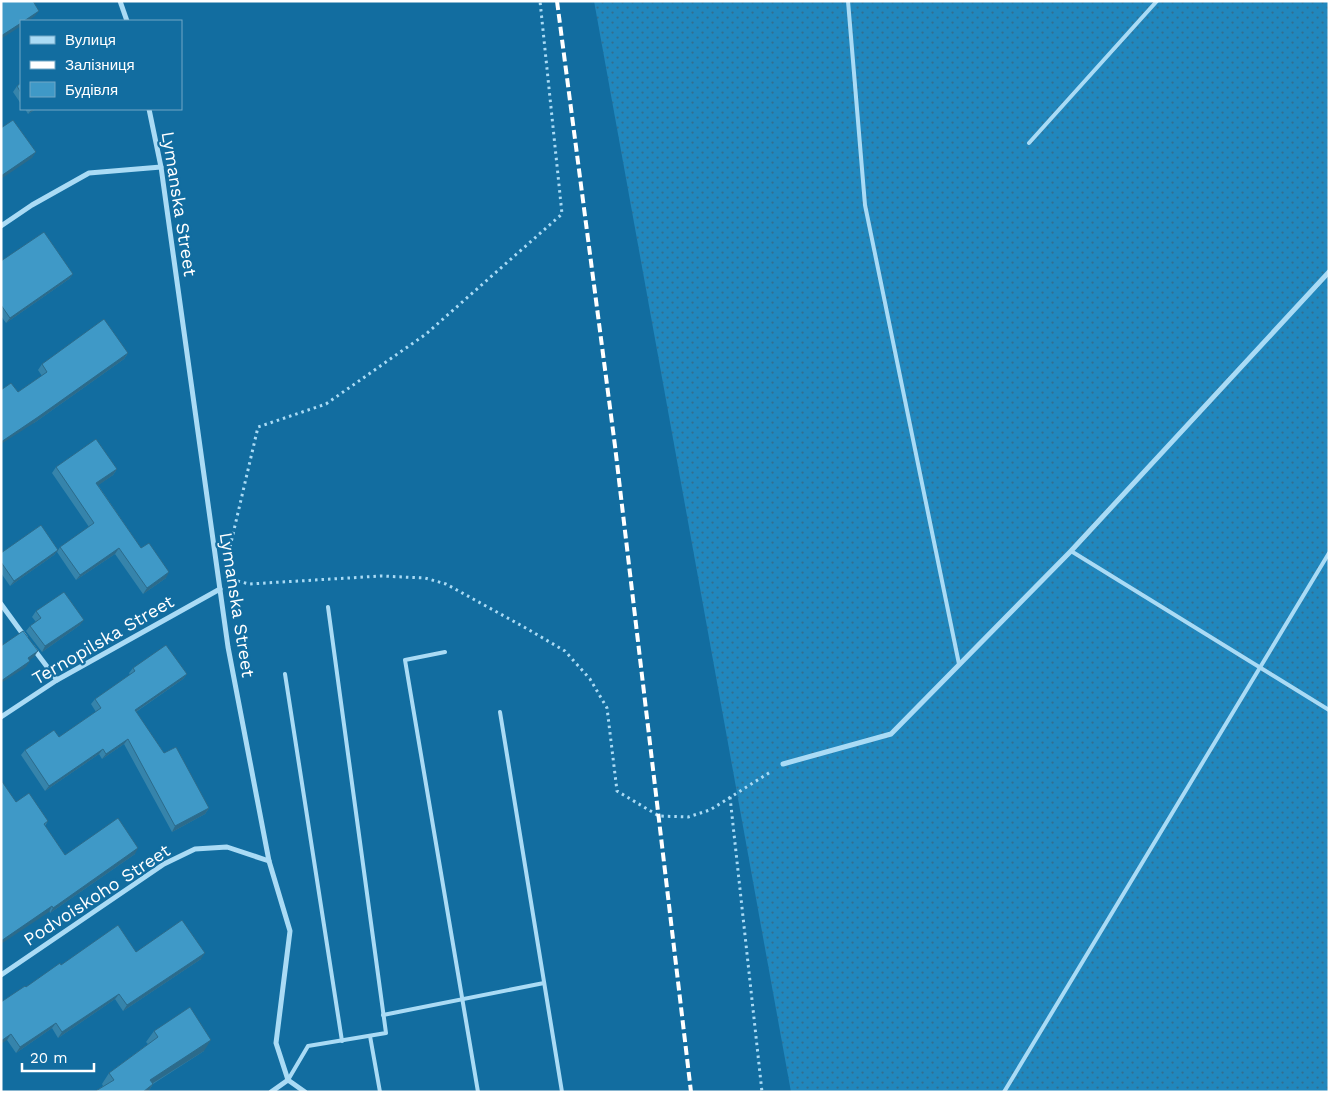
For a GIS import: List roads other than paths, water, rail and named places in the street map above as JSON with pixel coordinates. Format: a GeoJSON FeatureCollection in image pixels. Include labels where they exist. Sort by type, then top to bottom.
{"type":"FeatureCollection","features":[{"type":"Feature","properties":{"kind":"street"},"geometry":{"type":"LineString","coordinates":[[120,1],[126,20]]}},
{"type":"Feature","properties":{"kind":"street","name":"Lymanska Street"},"geometry":{"type":"LineString","coordinates":[[149,110],[161,167],[228,647],[268,861],[290,931],[276,1043],[288,1080]]}},
{"type":"Feature","properties":{"kind":"street"},"geometry":{"type":"LineString","coordinates":[[1,226],[32,205],[90,173],[161,167]]}},
{"type":"Feature","properties":{"kind":"street"},"geometry":{"type":"LineString","coordinates":[[783,764],[890,734],[1071,551],[1329,272]]}},
{"type":"Feature","properties":{"kind":"street","name":"Ternopilska Street"},"geometry":{"type":"LineString","coordinates":[[1,717],[57,680],[220,589]]}},
{"type":"Feature","properties":{"kind":"street"},"geometry":{"type":"LineString","coordinates":[[1,604],[57,680]]}},
{"type":"Feature","properties":{"kind":"street","name":"Podvoiskoho Street"},"geometry":{"type":"LineString","coordinates":[[1,975],[164,864],[195,849],[228,847],[268,861]]}},
{"type":"Feature","properties":{"kind":"street"},"geometry":{"type":"LineString","coordinates":[[271,1092],[288,1080],[304,1092]]}},
{"type":"Feature","properties":{"kind":"lane"},"geometry":{"type":"LineString","coordinates":[[848,1],[865,205],[959,664]]}},
{"type":"Feature","properties":{"kind":"lane"},"geometry":{"type":"LineString","coordinates":[[1029,143],[1156,1]]}},
{"type":"Feature","properties":{"kind":"lane"},"geometry":{"type":"LineString","coordinates":[[1071,551],[1329,710]]}},
{"type":"Feature","properties":{"kind":"lane"},"geometry":{"type":"LineString","coordinates":[[1004,1092],[1329,553]]}},
{"type":"Feature","properties":{"kind":"lane"},"geometry":{"type":"LineString","coordinates":[[288,1080],[308,1046],[386,1033],[328,607]]}},
{"type":"Feature","properties":{"kind":"lane"},"geometry":{"type":"LineString","coordinates":[[445,652],[405,660],[478,1092]]}},
{"type":"Feature","properties":{"kind":"lane"},"geometry":{"type":"LineString","coordinates":[[285,674],[342,1040]]}},
{"type":"Feature","properties":{"kind":"lane"},"geometry":{"type":"LineString","coordinates":[[500,712],[562,1092]]}},
{"type":"Feature","properties":{"kind":"lane"},"geometry":{"type":"LineString","coordinates":[[383,1015],[544,983]]}},
{"type":"Feature","properties":{"kind":"lane"},"geometry":{"type":"LineString","coordinates":[[370,1036],[380,1092]]}},
{"type":"Feature","properties":{"kind":"railway"},"geometry":{"type":"LineString","coordinates":[[557,1],[615,446],[691,1092]]}}]}
